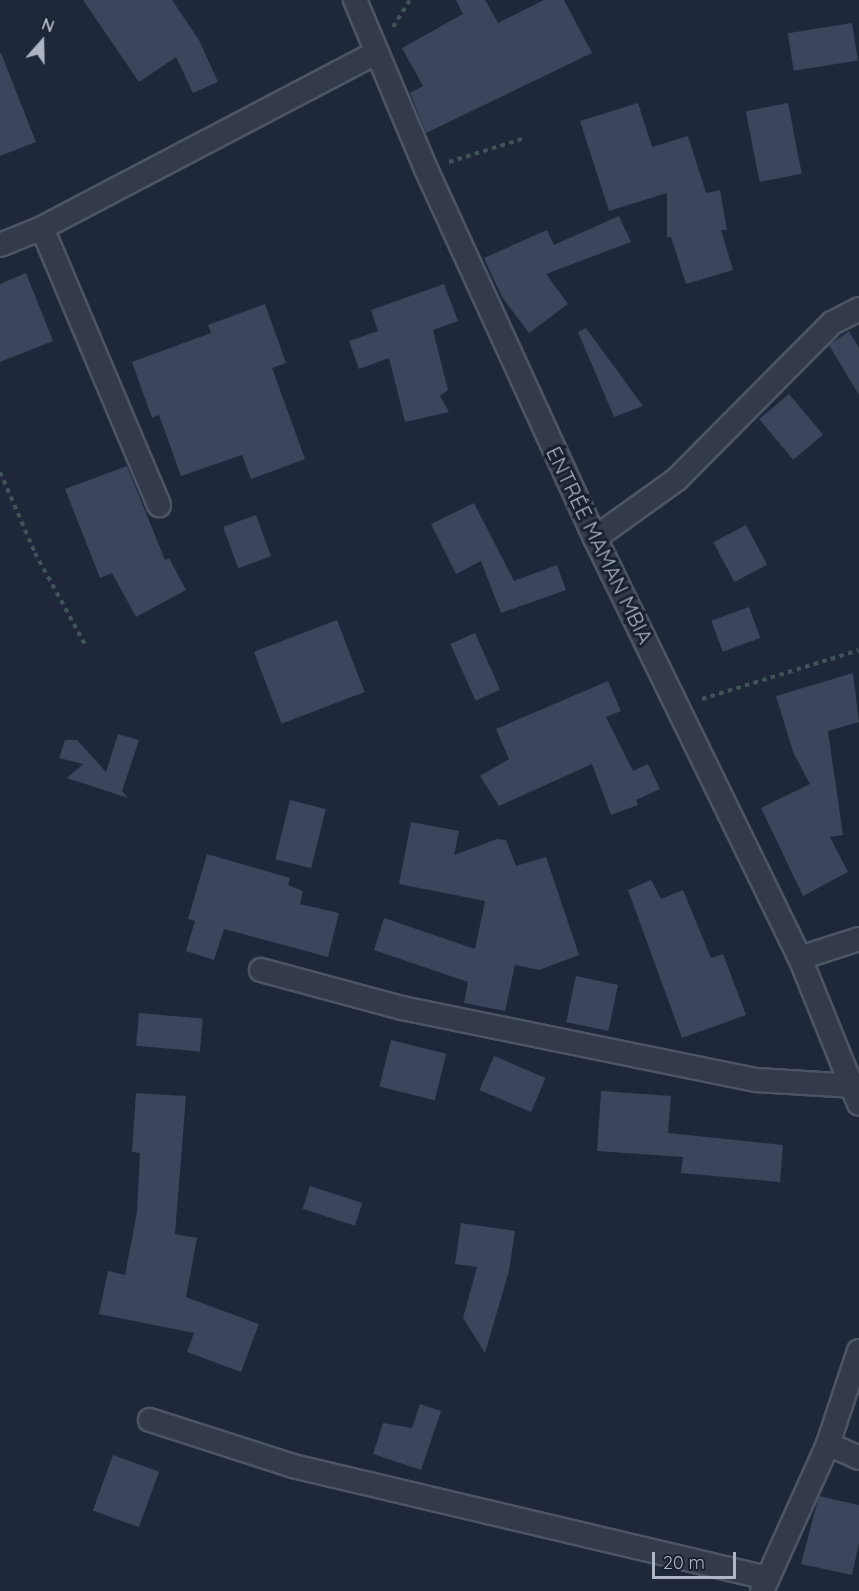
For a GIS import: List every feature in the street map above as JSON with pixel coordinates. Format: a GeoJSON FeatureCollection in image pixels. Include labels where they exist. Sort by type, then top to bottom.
{"type":"FeatureCollection","features":[{"type":"Feature","properties":{"kind":"street","name":"ENTRÉE MAMAN MBIA"},"geometry":{"type":"LineString","coordinates":[[355,0],[426,169],[595,538],[800,958],[856,1095]]}},
{"type":"Feature","properties":{"kind":"street"},"geometry":{"type":"LineString","coordinates":[[0,245],[42,228],[376,52]]}},
{"type":"Feature","properties":{"kind":"street"},"geometry":{"type":"LineString","coordinates":[[42,228],[159,505]]}},
{"type":"Feature","properties":{"kind":"street"},"geometry":{"type":"LineString","coordinates":[[595,538],[677,479],[832,323],[859,309]]}},
{"type":"Feature","properties":{"kind":"street"},"geometry":{"type":"LineString","coordinates":[[800,958],[859,939]]}},
{"type":"Feature","properties":{"kind":"street"},"geometry":{"type":"LineString","coordinates":[[261,970],[402,1008],[757,1080],[856,1095]]}},
{"type":"Feature","properties":{"kind":"street"},"geometry":{"type":"LineString","coordinates":[[150,1420],[293,1466],[765,1585],[828,1444],[859,1351]]}},
{"type":"Feature","properties":{"kind":"street"},"geometry":{"type":"LineString","coordinates":[[828,1444],[859,1458]]}},
{"type":"Feature","properties":{"kind":"path"},"geometry":{"type":"LineString","coordinates":[[426,169],[525,138]]}},
{"type":"Feature","properties":{"kind":"path"},"geometry":{"type":"LineString","coordinates":[[0,472],[35,553],[87,648]]}},
{"type":"Feature","properties":{"kind":"path"},"geometry":{"type":"LineString","coordinates":[[678,705],[859,650]]}},
{"type":"Feature","properties":{"kind":"building"},"geometry":{"type":"Polygon","coordinates":[[[83,0],[172,0],[199,40],[218,82],[193,93],[176,57],[139,82],[83,0]]]}},
{"type":"Feature","properties":{"kind":"building"},"geometry":{"type":"Polygon","coordinates":[[[456,0],[485,0],[498,23],[544,0],[564,0],[592,53],[426,133],[410,93],[423,86],[402,48],[463,14],[456,0]]]}},
{"type":"Feature","properties":{"kind":"building"},"geometry":{"type":"Polygon","coordinates":[[[852,23],[858,61],[794,71],[788,33],[852,23]]]}},
{"type":"Feature","properties":{"kind":"building"},"geometry":{"type":"Polygon","coordinates":[[[0,54],[36,142],[0,156],[0,54]]]}},
{"type":"Feature","properties":{"kind":"building"},"geometry":{"type":"Polygon","coordinates":[[[638,103],[652,147],[688,136],[706,193],[720,190],[727,230],[721,230],[733,270],[686,284],[671,237],[667,237],[667,193],[609,211],[580,121],[638,103]]]}},
{"type":"Feature","properties":{"kind":"building"},"geometry":{"type":"Polygon","coordinates":[[[788,103],[802,174],[760,182],[746,111],[788,103]]]}},
{"type":"Feature","properties":{"kind":"building"},"geometry":{"type":"Polygon","coordinates":[[[619,216],[631,242],[546,274],[568,304],[529,333],[502,297],[484,258],[547,230],[554,245],[619,216]]]}},
{"type":"Feature","properties":{"kind":"building"},"geometry":{"type":"Polygon","coordinates":[[[26,273],[53,341],[0,362],[0,284],[26,273]]]}},
{"type":"Feature","properties":{"kind":"building"},"geometry":{"type":"Polygon","coordinates":[[[444,284],[458,321],[433,330],[448,390],[440,396],[449,412],[405,422],[389,358],[359,369],[349,341],[378,331],[371,310],[444,284]]]}},
{"type":"Feature","properties":{"kind":"building"},"geometry":{"type":"Polygon","coordinates":[[[265,304],[286,363],[272,368],[305,459],[251,479],[242,455],[181,476],[159,415],[152,418],[132,362],[211,333],[208,325],[265,304]]]}},
{"type":"Feature","properties":{"kind":"building"},"geometry":{"type":"Polygon","coordinates":[[[586,328],[643,406],[614,417],[578,332],[586,328]]]}},
{"type":"Feature","properties":{"kind":"building"},"geometry":{"type":"Polygon","coordinates":[[[849,331],[859,348],[859,395],[829,345],[849,331]]]}},
{"type":"Feature","properties":{"kind":"building"},"geometry":{"type":"Polygon","coordinates":[[[789,394],[823,435],[793,460],[759,419],[789,394]]]}},
{"type":"Feature","properties":{"kind":"building"},"geometry":{"type":"Polygon","coordinates":[[[127,466],[165,560],[169,558],[186,590],[136,617],[112,573],[100,578],[65,489],[127,466]]]}},
{"type":"Feature","properties":{"kind":"building"},"geometry":{"type":"Polygon","coordinates":[[[474,503],[514,581],[557,565],[566,590],[501,613],[481,561],[456,574],[431,524],[474,503]]]}},
{"type":"Feature","properties":{"kind":"building"},"geometry":{"type":"Polygon","coordinates":[[[256,515],[271,556],[238,568],[223,527],[256,515]]]}},
{"type":"Feature","properties":{"kind":"building"},"geometry":{"type":"Polygon","coordinates":[[[746,525],[767,565],[734,582],[713,542],[746,525]]]}},
{"type":"Feature","properties":{"kind":"building"},"geometry":{"type":"Polygon","coordinates":[[[749,607],[760,638],[723,652],[711,621],[749,607]]]}},
{"type":"Feature","properties":{"kind":"building"},"geometry":{"type":"Polygon","coordinates":[[[337,620],[365,692],[282,724],[254,652],[337,620]]]}},
{"type":"Feature","properties":{"kind":"building"},"geometry":{"type":"Polygon","coordinates":[[[475,633],[500,690],[476,701],[450,644],[475,633]]]}},
{"type":"Feature","properties":{"kind":"building"},"geometry":{"type":"Polygon","coordinates":[[[853,673],[859,722],[828,731],[843,835],[830,837],[848,872],[803,896],[761,808],[810,784],[793,752],[776,696],[853,673]]]}},
{"type":"Feature","properties":{"kind":"building"},"geometry":{"type":"Polygon","coordinates":[[[608,681],[621,711],[606,717],[633,771],[648,764],[660,789],[636,800],[638,805],[611,815],[592,764],[499,806],[480,776],[509,759],[496,729],[608,681]]]}},
{"type":"Feature","properties":{"kind":"building"},"geometry":{"type":"Polygon","coordinates":[[[118,734],[139,740],[122,791],[128,798],[67,778],[83,764],[59,758],[65,740],[77,740],[106,772],[118,734]]]}},
{"type":"Feature","properties":{"kind":"building"},"geometry":{"type":"Polygon","coordinates":[[[290,800],[326,809],[311,868],[275,859],[290,800]]]}},
{"type":"Feature","properties":{"kind":"building"},"geometry":{"type":"Polygon","coordinates":[[[411,822],[459,831],[454,855],[497,839],[506,840],[516,866],[546,857],[579,955],[539,970],[515,965],[505,1011],[464,1003],[468,982],[374,950],[384,918],[475,949],[485,901],[399,884],[411,822]]]}},
{"type":"Feature","properties":{"kind":"building"},"geometry":{"type":"Polygon","coordinates":[[[207,854],[290,878],[288,885],[303,891],[300,904],[339,913],[328,957],[224,929],[214,960],[186,951],[195,921],[188,919],[207,854]]]}},
{"type":"Feature","properties":{"kind":"building"},"geometry":{"type":"Polygon","coordinates":[[[651,880],[661,899],[683,890],[711,958],[723,954],[746,1015],[682,1038],[628,890],[651,880]]]}},
{"type":"Feature","properties":{"kind":"building"},"geometry":{"type":"Polygon","coordinates":[[[576,976],[618,985],[608,1031],[566,1022],[576,976]]]}},
{"type":"Feature","properties":{"kind":"building"},"geometry":{"type":"Polygon","coordinates":[[[139,1013],[203,1019],[200,1051],[136,1046],[139,1013]]]}},
{"type":"Feature","properties":{"kind":"building"},"geometry":{"type":"Polygon","coordinates":[[[391,1040],[446,1054],[435,1100],[379,1087],[391,1040]]]}},
{"type":"Feature","properties":{"kind":"building"},"geometry":{"type":"Polygon","coordinates":[[[494,1056],[546,1078],[531,1112],[480,1090],[494,1056]]]}},
{"type":"Feature","properties":{"kind":"building"},"geometry":{"type":"Polygon","coordinates":[[[601,1091],[671,1096],[668,1133],[783,1145],[780,1182],[681,1173],[683,1157],[597,1151],[601,1091]]]}},
{"type":"Feature","properties":{"kind":"building"},"geometry":{"type":"Polygon","coordinates":[[[136,1093],[186,1096],[175,1234],[197,1238],[186,1297],[259,1324],[241,1372],[187,1352],[194,1333],[99,1314],[108,1271],[125,1275],[137,1212],[140,1153],[132,1152],[136,1093]]]}},
{"type":"Feature","properties":{"kind":"building"},"geometry":{"type":"Polygon","coordinates":[[[310,1186],[362,1203],[355,1226],[303,1209],[310,1186]]]}},
{"type":"Feature","properties":{"kind":"building"},"geometry":{"type":"Polygon","coordinates":[[[461,1223],[515,1231],[509,1271],[485,1353],[463,1318],[477,1267],[455,1264],[461,1223]]]}},
{"type":"Feature","properties":{"kind":"building"},"geometry":{"type":"Polygon","coordinates":[[[420,1404],[441,1411],[421,1470],[373,1454],[383,1423],[412,1428],[420,1404]]]}},
{"type":"Feature","properties":{"kind":"building"},"geometry":{"type":"Polygon","coordinates":[[[113,1455],[159,1472],[139,1527],[93,1510],[113,1455]]]}},
{"type":"Feature","properties":{"kind":"building"},"geometry":{"type":"Polygon","coordinates":[[[819,1496],[859,1505],[859,1543],[852,1575],[801,1564],[819,1496]]]}}]}
